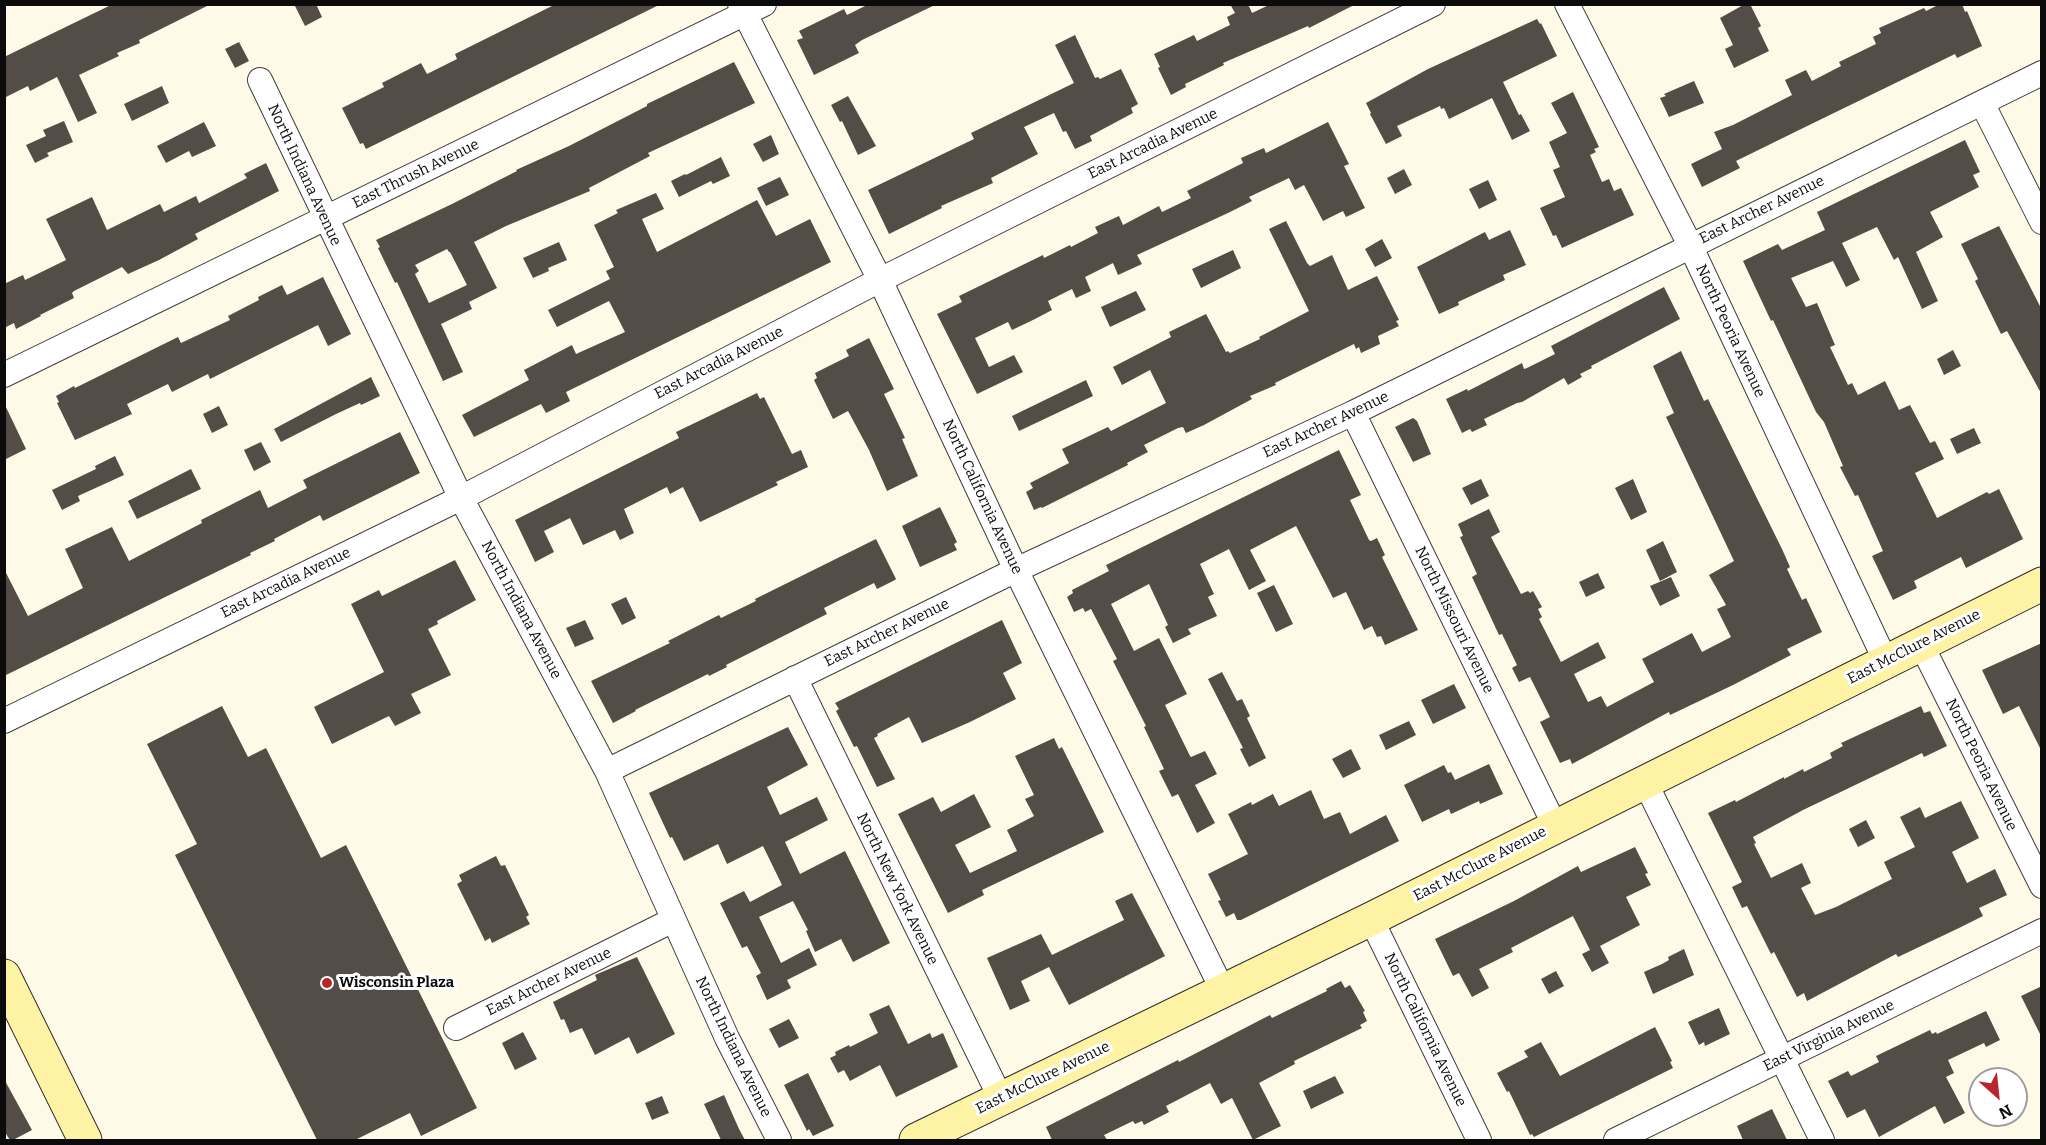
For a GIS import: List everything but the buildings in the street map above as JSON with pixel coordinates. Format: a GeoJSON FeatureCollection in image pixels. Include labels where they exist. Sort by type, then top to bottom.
{"type":"FeatureCollection","features":[{"type":"Feature","properties":{"kind":"street","name":"East Arcadia Avenue"},"geometry":{"type":"LineString","coordinates":[[4,721],[460,498],[880,280],[1433,4]]}},
{"type":"Feature","properties":{"kind":"street","name":"North Peoria Avenue"},"geometry":{"type":"LineString","coordinates":[[1568,4],[1690,245],[1886,662]]}},
{"type":"Feature","properties":{"kind":"street","name":"North California Avenue"},"geometry":{"type":"LineString","coordinates":[[750,8],[1016,570],[1222,991]]}},
{"type":"Feature","properties":{"kind":"street","name":"East Thrush Avenue"},"geometry":{"type":"LineString","coordinates":[[4,375],[750,8]]}},
{"type":"Feature","properties":{"kind":"street","name":"East Archer Avenue"},"geometry":{"type":"LineString","coordinates":[[607,771],[1016,570],[1353,413],[2042,73]]}},
{"type":"Feature","properties":{"kind":"street","name":"North Indiana Avenue"},"geometry":{"type":"LineString","coordinates":[[260,80],[460,498],[607,771],[734,1053],[779,1140]]}},
{"type":"Feature","properties":{"kind":"street"},"geometry":{"type":"LineString","coordinates":[[1982,103],[2042,222]]}},
{"type":"Feature","properties":{"kind":"street","name":"North Missouri Avenue"},"geometry":{"type":"LineString","coordinates":[[1353,413],[1555,826]]}},
{"type":"Feature","properties":{"kind":"street","name":"East McClure Avenue"},"geometry":{"type":"LineString","coordinates":[[915,1140],[1371,919],[2042,584]]}},
{"type":"Feature","properties":{"kind":"street","name":"North Peoria Avenue"},"geometry":{"type":"LineString","coordinates":[[1921,644],[2042,886]]}},
{"type":"Feature","properties":{"kind":"street","name":"North New York Avenue"},"geometry":{"type":"LineString","coordinates":[[795,678],[1001,1099]]}},
{"type":"Feature","properties":{"kind":"street"},"geometry":{"type":"LineString","coordinates":[[1645,782],[1821,1140]]}},
{"type":"Feature","properties":{"kind":"street","name":"North California Avenue"},"geometry":{"type":"LineString","coordinates":[[1371,919],[1479,1140]]}},
{"type":"Feature","properties":{"kind":"street","name":"East Archer Avenue"},"geometry":{"type":"LineString","coordinates":[[456,1028],[673,920]]}},
{"type":"Feature","properties":{"kind":"street","name":"East Virginia Avenue"},"geometry":{"type":"LineString","coordinates":[[1616,1140],[2042,932]]}},
{"type":"Feature","properties":{"kind":"street"},"geometry":{"type":"LineString","coordinates":[[4,976],[85,1140]]}},
{"type":"Feature","properties":{"kind":"place","name":"Wisconsin Plaza"},"geometry":{"type":"Point","coordinates":[327,983]}}]}
